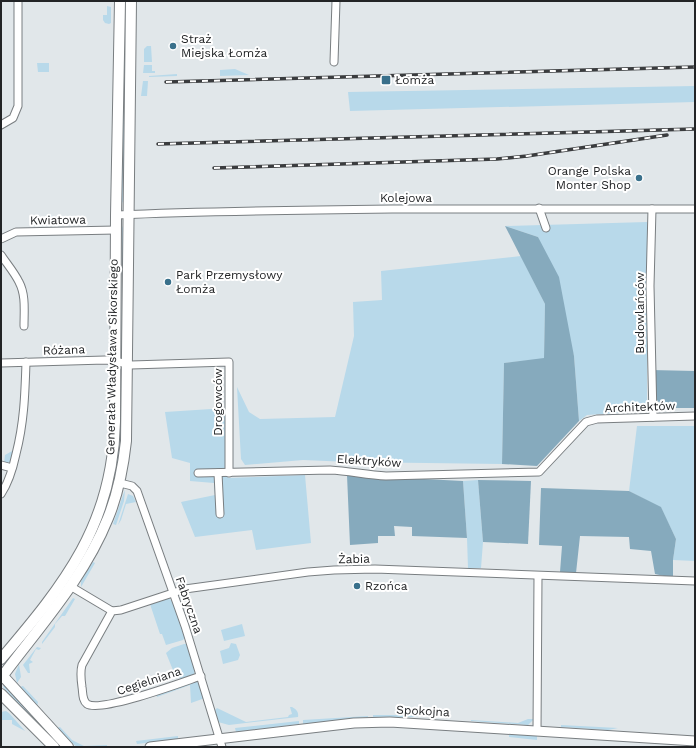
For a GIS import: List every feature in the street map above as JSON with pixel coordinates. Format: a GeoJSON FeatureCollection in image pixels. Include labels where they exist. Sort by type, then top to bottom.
{"type":"FeatureCollection","features":[{"type":"Feature","properties":{"kind":"main road","name":"Generała Władysława Sikorskiego"},"geometry":{"type":"LineString","coordinates":[[1,659],[51,597],[86,543],[101,508],[110,474],[114,441],[120,1]]}},
{"type":"Feature","properties":{"kind":"main road","name":"Generała Władysława Sikorskiego"},"geometry":{"type":"LineString","coordinates":[[2,676],[70,586],[103,530],[120,483],[126,441],[131,1]]}},
{"type":"Feature","properties":{"kind":"main road"},"geometry":{"type":"LineString","coordinates":[[2,676],[68,746]]}},
{"type":"Feature","properties":{"kind":"main road"},"geometry":{"type":"LineString","coordinates":[[1,694],[54,747]]}},
{"type":"Feature","properties":{"kind":"street"},"geometry":{"type":"LineString","coordinates":[[1,125],[13,118],[18,106],[18,1]]}},
{"type":"Feature","properties":{"kind":"street"},"geometry":{"type":"LineString","coordinates":[[334,62],[336,1]]}},
{"type":"Feature","properties":{"kind":"street"},"geometry":{"type":"LineString","coordinates":[[539,208],[546,228]]}},
{"type":"Feature","properties":{"kind":"street","name":"Kolejowa"},"geometry":{"type":"LineString","coordinates":[[116,216],[154,213],[306,210],[539,208],[695,209]]}},
{"type":"Feature","properties":{"kind":"street","name":"Budowlańców"},"geometry":{"type":"LineString","coordinates":[[652,209],[650,286],[653,417]]}},
{"type":"Feature","properties":{"kind":"street","name":"Kwiatowa"},"geometry":{"type":"LineString","coordinates":[[1,239],[16,232],[116,230]]}},
{"type":"Feature","properties":{"kind":"street"},"geometry":{"type":"LineString","coordinates":[[1,255],[16,276],[21,287],[24,303],[24,326]]}},
{"type":"Feature","properties":{"kind":"street","name":"Różana"},"geometry":{"type":"LineString","coordinates":[[1,364],[26,362],[115,361],[126,364]]}},
{"type":"Feature","properties":{"kind":"street"},"geometry":{"type":"LineString","coordinates":[[1,494],[7,484],[21,435],[24,413],[26,362]]}},
{"type":"Feature","properties":{"kind":"street","name":"Drogowców"},"geometry":{"type":"LineString","coordinates":[[126,364],[229,362],[229,473]]}},
{"type":"Feature","properties":{"kind":"street","name":"Architektów"},"geometry":{"type":"LineString","coordinates":[[539,472],[586,422],[597,419],[695,416]]}},
{"type":"Feature","properties":{"kind":"street"},"geometry":{"type":"LineString","coordinates":[[1,465],[12,468]]}},
{"type":"Feature","properties":{"kind":"street","name":"Elektryków"},"geometry":{"type":"LineString","coordinates":[[198,474],[330,470],[386,476],[539,472]]}},
{"type":"Feature","properties":{"kind":"street"},"geometry":{"type":"LineString","coordinates":[[218,473],[220,514]]}},
{"type":"Feature","properties":{"kind":"street","name":"Fabryczna"},"geometry":{"type":"LineString","coordinates":[[120,483],[132,486],[137,491],[173,592],[201,676],[221,743]]}},
{"type":"Feature","properties":{"kind":"street","name":"Żabia"},"geometry":{"type":"LineString","coordinates":[[173,592],[308,572],[375,569],[695,581]]}},
{"type":"Feature","properties":{"kind":"street"},"geometry":{"type":"LineString","coordinates":[[537,731],[538,576]]}},
{"type":"Feature","properties":{"kind":"street"},"geometry":{"type":"LineString","coordinates":[[70,586],[112,611],[121,610],[173,592]]}},
{"type":"Feature","properties":{"kind":"street","name":"Cegielniana"},"geometry":{"type":"LineString","coordinates":[[112,611],[81,668],[83,698],[86,703],[92,706],[118,703],[201,676]]}},
{"type":"Feature","properties":{"kind":"street","name":"Spokojna"},"geometry":{"type":"LineString","coordinates":[[150,747],[221,743],[341,724],[380,722],[408,722],[537,731],[668,743],[695,741]]}},
{"type":"Feature","properties":{"kind":"shaded area"},"geometry":{"type":"Polygon","coordinates":[[[123,1],[125,1],[127,73],[122,73],[123,1]]]}},
{"type":"Feature","properties":{"kind":"shaded area"},"geometry":{"type":"Polygon","coordinates":[[[107,6],[111,7],[111,23],[109,24],[105,23],[103,20],[103,15],[107,15],[107,6]]]}},
{"type":"Feature","properties":{"kind":"shaded area"},"geometry":{"type":"Polygon","coordinates":[[[147,46],[151,46],[152,62],[144,62],[144,49],[147,46]]]}},
{"type":"Feature","properties":{"kind":"shaded area"},"geometry":{"type":"Polygon","coordinates":[[[37,63],[49,63],[49,72],[38,72],[37,63]]]}},
{"type":"Feature","properties":{"kind":"shaded area"},"geometry":{"type":"Polygon","coordinates":[[[144,65],[152,65],[152,71],[155,71],[155,73],[143,73],[144,65]]]}},
{"type":"Feature","properties":{"kind":"shaded area"},"geometry":{"type":"Polygon","coordinates":[[[235,69],[249,75],[220,76],[220,70],[235,69]]]}},
{"type":"Feature","properties":{"kind":"shaded area"},"geometry":{"type":"Polygon","coordinates":[[[177,74],[177,76],[149,77],[149,76],[177,74]]]}},
{"type":"Feature","properties":{"kind":"shaded area"},"geometry":{"type":"Polygon","coordinates":[[[122,77],[127,78],[123,203],[122,201],[122,77]]]}},
{"type":"Feature","properties":{"kind":"shaded area"},"geometry":{"type":"Polygon","coordinates":[[[143,81],[148,81],[147,96],[141,96],[143,81]]]}},
{"type":"Feature","properties":{"kind":"shaded area"},"geometry":{"type":"Polygon","coordinates":[[[695,86],[695,102],[350,111],[348,92],[695,86]]]}},
{"type":"Feature","properties":{"kind":"shaded area"},"geometry":{"type":"Polygon","coordinates":[[[52,215],[53,225],[33,225],[40,219],[52,215]]]}},
{"type":"Feature","properties":{"kind":"shaded area"},"geometry":{"type":"Polygon","coordinates":[[[647,222],[647,411],[587,415],[579,421],[574,356],[538,237],[505,226],[647,222]]]}},
{"type":"Feature","properties":{"kind":"shaded area"},"geometry":{"type":"Polygon","coordinates":[[[123,226],[124,227],[122,351],[122,228],[123,226]]]}},
{"type":"Feature","properties":{"kind":"shaded area"},"geometry":{"type":"Polygon","coordinates":[[[505,226],[538,237],[559,277],[574,356],[579,421],[537,466],[502,464],[504,363],[544,358],[545,304],[505,226]]]}},
{"type":"Feature","properties":{"kind":"shaded area"},"geometry":{"type":"Polygon","coordinates":[[[521,256],[545,304],[544,359],[504,363],[502,464],[303,460],[245,465],[241,459],[237,387],[249,412],[260,419],[335,417],[354,336],[353,302],[382,300],[381,271],[521,256]]]}},
{"type":"Feature","properties":{"kind":"shaded area"},"geometry":{"type":"Polygon","coordinates":[[[651,370],[695,371],[695,408],[663,408],[652,393],[651,370]]]}},
{"type":"Feature","properties":{"kind":"shaded area"},"geometry":{"type":"Polygon","coordinates":[[[119,381],[121,381],[120,440],[117,474],[105,518],[69,582],[3,668],[2,667],[26,636],[99,524],[119,381]]]}},
{"type":"Feature","properties":{"kind":"shaded area"},"geometry":{"type":"Polygon","coordinates":[[[227,408],[228,478],[305,475],[311,543],[256,550],[252,530],[195,537],[181,502],[215,495],[214,483],[190,481],[190,463],[172,458],[165,412],[227,408]]]}},
{"type":"Feature","properties":{"kind":"shaded area"},"geometry":{"type":"Polygon","coordinates":[[[637,426],[695,426],[695,561],[673,560],[676,539],[661,508],[629,491],[637,426]]]}},
{"type":"Feature","properties":{"kind":"shaded area"},"geometry":{"type":"Polygon","coordinates":[[[14,450],[10,462],[6,464],[4,463],[5,455],[14,450]]]}},
{"type":"Feature","properties":{"kind":"shaded area"},"geometry":{"type":"Polygon","coordinates":[[[347,475],[463,481],[467,538],[412,536],[412,527],[394,526],[395,536],[378,536],[378,543],[350,545],[347,475]]]}},
{"type":"Feature","properties":{"kind":"shaded area"},"geometry":{"type":"Polygon","coordinates":[[[478,480],[483,542],[481,568],[468,568],[463,481],[478,480]]]}},
{"type":"Feature","properties":{"kind":"shaded area"},"geometry":{"type":"Polygon","coordinates":[[[478,480],[531,481],[528,544],[483,542],[478,480]]]}},
{"type":"Feature","properties":{"kind":"shaded area"},"geometry":{"type":"Polygon","coordinates":[[[541,488],[629,491],[661,507],[676,539],[673,560],[673,578],[655,574],[651,551],[630,549],[629,537],[580,536],[576,573],[560,572],[562,546],[539,545],[541,488]]]}},
{"type":"Feature","properties":{"kind":"shaded area"},"geometry":{"type":"Polygon","coordinates":[[[125,490],[124,501],[116,525],[113,524],[125,490]]]}},
{"type":"Feature","properties":{"kind":"shaded area"},"geometry":{"type":"Polygon","coordinates":[[[128,494],[133,496],[136,502],[126,504],[118,525],[128,494]]]}},
{"type":"Feature","properties":{"kind":"shaded area"},"geometry":{"type":"Polygon","coordinates":[[[93,562],[95,563],[81,587],[81,581],[93,562]]]}},
{"type":"Feature","properties":{"kind":"shaded area"},"geometry":{"type":"Polygon","coordinates":[[[167,597],[173,602],[185,637],[183,640],[166,645],[162,634],[160,634],[150,604],[167,597]]]}},
{"type":"Feature","properties":{"kind":"shaded area"},"geometry":{"type":"Polygon","coordinates":[[[73,598],[75,599],[65,616],[62,616],[55,624],[55,627],[42,644],[42,642],[73,598]]]}},
{"type":"Feature","properties":{"kind":"shaded area"},"geometry":{"type":"Polygon","coordinates":[[[242,624],[245,636],[224,641],[221,630],[242,624]]]}},
{"type":"Feature","properties":{"kind":"shaded area"},"geometry":{"type":"Polygon","coordinates":[[[231,643],[236,644],[240,655],[238,660],[223,664],[220,651],[229,648],[231,643]]]}},
{"type":"Feature","properties":{"kind":"shaded area"},"geometry":{"type":"Polygon","coordinates":[[[187,644],[193,660],[195,673],[189,677],[181,679],[175,675],[166,653],[172,648],[187,644]]]}},
{"type":"Feature","properties":{"kind":"shaded area"},"geometry":{"type":"Polygon","coordinates":[[[37,647],[41,648],[39,650],[36,649],[30,660],[33,662],[29,664],[30,673],[28,673],[23,665],[37,647]]]}},
{"type":"Feature","properties":{"kind":"shaded area"},"geometry":{"type":"Polygon","coordinates":[[[19,664],[21,677],[17,683],[15,674],[19,664]]]}},
{"type":"Feature","properties":{"kind":"shaded area"},"geometry":{"type":"Polygon","coordinates":[[[195,681],[199,683],[205,698],[191,703],[190,685],[157,697],[156,694],[195,681]]]}},
{"type":"Feature","properties":{"kind":"shaded area"},"geometry":{"type":"Polygon","coordinates":[[[5,685],[63,747],[60,747],[3,687],[5,685]]]}},
{"type":"Feature","properties":{"kind":"shaded area"},"geometry":{"type":"Polygon","coordinates":[[[23,686],[38,702],[37,706],[20,687],[23,686]]]}},
{"type":"Feature","properties":{"kind":"shaded area"},"geometry":{"type":"Polygon","coordinates":[[[290,707],[297,711],[298,717],[229,725],[218,722],[215,710],[217,708],[246,722],[288,717],[292,714],[290,707]]]}},
{"type":"Feature","properties":{"kind":"shaded area"},"geometry":{"type":"Polygon","coordinates":[[[6,711],[9,713],[25,731],[12,724],[12,720],[1,720],[1,712],[6,711]]]}},
{"type":"Feature","properties":{"kind":"shaded area"},"geometry":{"type":"Polygon","coordinates":[[[373,715],[417,716],[417,717],[373,717],[373,715]]]}},
{"type":"Feature","properties":{"kind":"shaded area"},"geometry":{"type":"Polygon","coordinates":[[[368,717],[303,724],[303,720],[368,717]]]}},
{"type":"Feature","properties":{"kind":"shaded area"},"geometry":{"type":"Polygon","coordinates":[[[528,719],[534,719],[528,725],[471,721],[518,723],[528,719]]]}},
{"type":"Feature","properties":{"kind":"shaded area"},"geometry":{"type":"Polygon","coordinates":[[[299,721],[299,724],[236,732],[235,728],[299,721]]]}},
{"type":"Feature","properties":{"kind":"shaded area"},"geometry":{"type":"Polygon","coordinates":[[[561,725],[618,728],[608,730],[561,727],[561,725]]]}},
{"type":"Feature","properties":{"kind":"shaded area"},"geometry":{"type":"Polygon","coordinates":[[[60,727],[72,740],[84,746],[107,745],[107,747],[77,747],[57,728],[60,727]]]}},
{"type":"Feature","properties":{"kind":"shaded area"},"geometry":{"type":"Polygon","coordinates":[[[509,734],[537,736],[537,740],[509,737],[509,734]]]}},
{"type":"Feature","properties":{"kind":"shaded area"},"geometry":{"type":"Polygon","coordinates":[[[178,736],[178,739],[137,744],[136,741],[178,736]]]}},
{"type":"Feature","properties":{"kind":"railway"},"geometry":{"type":"LineString","coordinates":[[166,82],[695,67]]}},
{"type":"Feature","properties":{"kind":"railway"},"geometry":{"type":"LineString","coordinates":[[158,144],[695,129]]}},
{"type":"Feature","properties":{"kind":"railway"},"geometry":{"type":"LineString","coordinates":[[214,168],[497,159],[527,156],[667,135]]}},
{"type":"Feature","properties":{"kind":"place","name":"Straż Miejska Łomża"},"geometry":{"type":"Point","coordinates":[173,46]}},
{"type":"Feature","properties":{"kind":"place","name":"Łomża"},"geometry":{"type":"Point","coordinates":[386,80]}},
{"type":"Feature","properties":{"kind":"place","name":"Orange Polska Monter Shop"},"geometry":{"type":"Point","coordinates":[639,178]}},
{"type":"Feature","properties":{"kind":"place","name":"Park Przemysłowy Łomża"},"geometry":{"type":"Point","coordinates":[168,282]}},
{"type":"Feature","properties":{"kind":"place","name":"Rzońca"},"geometry":{"type":"Point","coordinates":[357,586]}}]}
